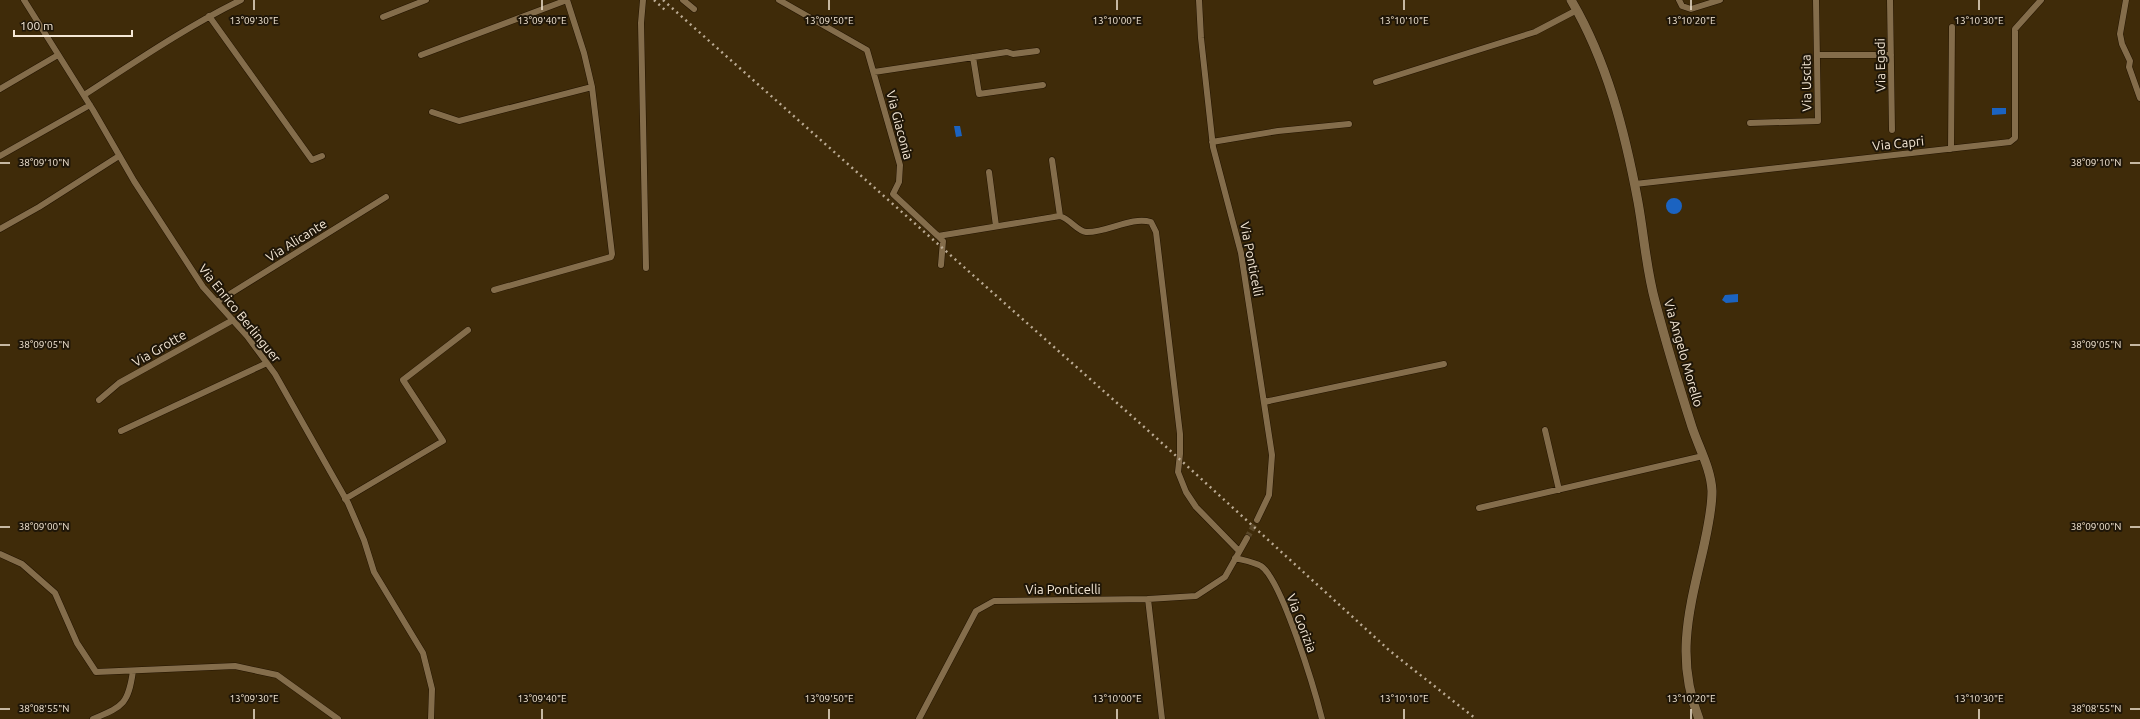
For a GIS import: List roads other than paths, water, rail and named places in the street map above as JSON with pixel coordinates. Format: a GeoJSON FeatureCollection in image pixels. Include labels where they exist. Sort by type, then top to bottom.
{"type":"FeatureCollection","features":[{"type":"Feature","properties":{"kind":"street","name":"Via Enrico Berlinguer"},"geometry":{"type":"LineString","coordinates":[[24,0],[84,95],[119,156],[203,288],[233,320],[267,364],[345,499],[364,540],[374,572],[423,653],[432,689],[431,719]]}},
{"type":"Feature","properties":{"kind":"street"},"geometry":{"type":"LineString","coordinates":[[84,95],[208,16],[241,0]]}},
{"type":"Feature","properties":{"kind":"street"},"geometry":{"type":"LineString","coordinates":[[383,16],[426,0]]}},
{"type":"Feature","properties":{"kind":"street"},"geometry":{"type":"LineString","coordinates":[[421,55],[567,0],[585,55],[592,87],[610,224],[611,257],[494,290]]}},
{"type":"Feature","properties":{"kind":"street"},"geometry":{"type":"LineString","coordinates":[[643,0],[641,23],[646,268]]}},
{"type":"Feature","properties":{"kind":"street"},"geometry":{"type":"LineString","coordinates":[[683,0],[694,9]]}},
{"type":"Feature","properties":{"kind":"street","name":"Via Giaconia"},"geometry":{"type":"LineString","coordinates":[[779,0],[867,50],[900,165],[899,182],[893,194],[938,236]]}},
{"type":"Feature","properties":{"kind":"street","name":"Via Ponticelli"},"geometry":{"type":"LineString","coordinates":[[1199,0],[1200,38],[1212,142],[1241,253],[1272,455],[1269,495],[1257,520]]}},
{"type":"Feature","properties":{"kind":"street","name":"Via Angelo Morello"},"geometry":{"type":"LineString","coordinates":[[1571,0],[1577,10],[1612,92],[1635,184],[1647,266],[1655,302],[1711,483],[1711,504],[1687,630],[1685,656],[1687,682],[1699,719]]}},
{"type":"Feature","properties":{"kind":"street"},"geometry":{"type":"LineString","coordinates":[[1679,0],[1682,6],[1691,9],[1720,0]]}},
{"type":"Feature","properties":{"kind":"street","name":"Via Uscita"},"geometry":{"type":"LineString","coordinates":[[1750,123],[1818,122],[1816,0]]}},
{"type":"Feature","properties":{"kind":"street","name":"Via Egadi"},"geometry":{"type":"LineString","coordinates":[[1890,0],[1892,130]]}},
{"type":"Feature","properties":{"kind":"street","name":"Via Capri"},"geometry":{"type":"LineString","coordinates":[[1635,184],[2010,142],[2014,138],[2015,29],[2041,0]]}},
{"type":"Feature","properties":{"kind":"street"},"geometry":{"type":"LineString","coordinates":[[2126,0],[2120,34],[2122,44],[2130,61],[2129,67],[2140,98]]}},
{"type":"Feature","properties":{"kind":"street"},"geometry":{"type":"LineString","coordinates":[[1376,82],[1535,32],[1577,10]]}},
{"type":"Feature","properties":{"kind":"street"},"geometry":{"type":"LineString","coordinates":[[208,16],[312,160],[322,156]]}},
{"type":"Feature","properties":{"kind":"street"},"geometry":{"type":"LineString","coordinates":[[1951,149],[1952,27]]}},
{"type":"Feature","properties":{"kind":"street"},"geometry":{"type":"LineString","coordinates":[[874,72],[1007,52],[1013,54],[1037,51]]}},
{"type":"Feature","properties":{"kind":"street"},"geometry":{"type":"LineString","coordinates":[[0,89],[58,55]]}},
{"type":"Feature","properties":{"kind":"street"},"geometry":{"type":"LineString","coordinates":[[1817,55],[1891,55]]}},
{"type":"Feature","properties":{"kind":"street"},"geometry":{"type":"LineString","coordinates":[[973,57],[979,94],[1043,85]]}},
{"type":"Feature","properties":{"kind":"street"},"geometry":{"type":"LineString","coordinates":[[432,112],[459,121],[592,87]]}},
{"type":"Feature","properties":{"kind":"street"},"geometry":{"type":"LineString","coordinates":[[0,156],[90,105]]}},
{"type":"Feature","properties":{"kind":"street"},"geometry":{"type":"LineString","coordinates":[[1212,142],[1278,131],[1349,124]]}},
{"type":"Feature","properties":{"kind":"street"},"geometry":{"type":"LineString","coordinates":[[0,229],[39,207],[119,156]]}},
{"type":"Feature","properties":{"kind":"street"},"geometry":{"type":"LineString","coordinates":[[1052,160],[1060,216]]}},
{"type":"Feature","properties":{"kind":"street"},"geometry":{"type":"LineString","coordinates":[[989,172],[996,226]]}},
{"type":"Feature","properties":{"kind":"street","name":"Via Alicante"},"geometry":{"type":"LineString","coordinates":[[217,302],[386,197]]}},
{"type":"Feature","properties":{"kind":"street"},"geometry":{"type":"LineString","coordinates":[[938,236],[1060,216],[1067,218],[1078,228],[1087,232],[1142,222],[1151,222],[1158,244],[1180,434],[1178,472],[1186,492],[1196,507],[1239,551]]}},
{"type":"Feature","properties":{"kind":"street"},"geometry":{"type":"LineString","coordinates":[[938,236],[943,241],[941,265]]}},
{"type":"Feature","properties":{"kind":"street","name":"Via Grotte"},"geometry":{"type":"LineString","coordinates":[[99,400],[119,383],[233,320]]}},
{"type":"Feature","properties":{"kind":"street"},"geometry":{"type":"LineString","coordinates":[[345,499],[443,441],[403,380],[468,330]]}},
{"type":"Feature","properties":{"kind":"street"},"geometry":{"type":"LineString","coordinates":[[121,431],[267,364]]}},
{"type":"Feature","properties":{"kind":"street"},"geometry":{"type":"LineString","coordinates":[[1264,402],[1444,364]]}},
{"type":"Feature","properties":{"kind":"street"},"geometry":{"type":"LineString","coordinates":[[1545,430],[1559,490]]}},
{"type":"Feature","properties":{"kind":"street"},"geometry":{"type":"LineString","coordinates":[[1478,508],[1703,456]]}},
{"type":"Feature","properties":{"kind":"street","name":"Via Ponticelli"},"geometry":{"type":"LineString","coordinates":[[919,719],[976,611],[994,601],[1148,600],[1196,596],[1225,578],[1247,538]]}},
{"type":"Feature","properties":{"kind":"street"},"geometry":{"type":"LineString","coordinates":[[0,554],[22,564],[55,593],[77,643],[96,672],[235,666],[277,675],[338,719]]}},
{"type":"Feature","properties":{"kind":"street","name":"Via Gorizia"},"geometry":{"type":"LineString","coordinates":[[1235,558],[1261,566],[1275,583],[1310,673],[1322,719]]}},
{"type":"Feature","properties":{"kind":"street"},"geometry":{"type":"LineString","coordinates":[[1148,600],[1162,719]]}},
{"type":"Feature","properties":{"kind":"street"},"geometry":{"type":"LineString","coordinates":[[93,719],[120,708],[130,689],[133,671]]}},
{"type":"Feature","properties":{"kind":"water"},"geometry":{"type":"Polygon","coordinates":[[[1992,108],[2006,108],[2006,114],[1992,115],[1992,108]]]}},
{"type":"Feature","properties":{"kind":"water"},"geometry":{"type":"Polygon","coordinates":[[[954,126],[960,126],[962,136],[956,137],[954,126]]]}},
{"type":"Feature","properties":{"kind":"water"},"geometry":{"type":"Polygon","coordinates":[[[1674,198],[1681,203],[1682,206],[1677,213],[1674,214],[1667,209],[1666,206],[1671,199],[1674,198]]]}},
{"type":"Feature","properties":{"kind":"water"},"geometry":{"type":"Polygon","coordinates":[[[1738,294],[1738,302],[1726,303],[1722,300],[1725,295],[1738,294]]]}},
{"type":"Feature","properties":{"kind":"tunnel"},"geometry":{"type":"LineString","coordinates":[[1247,538],[1257,520]]}},
{"type":"Feature","properties":{"kind":"railway"},"geometry":{"type":"LineString","coordinates":[[654,0],[665,10]]}},
{"type":"Feature","properties":{"kind":"railway"},"geometry":{"type":"LineString","coordinates":[[663,0],[1152,434],[1390,651],[1476,719]]}}]}
